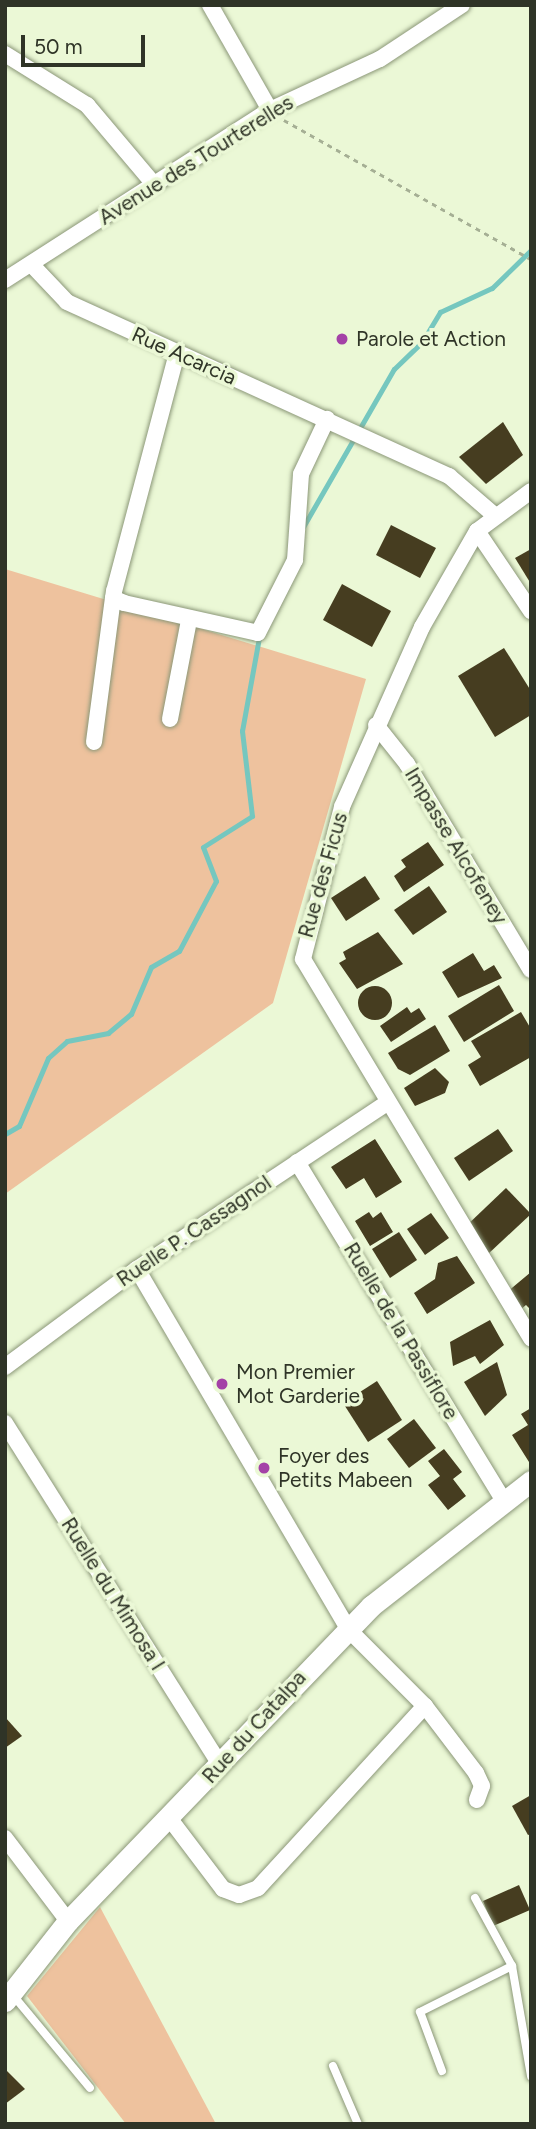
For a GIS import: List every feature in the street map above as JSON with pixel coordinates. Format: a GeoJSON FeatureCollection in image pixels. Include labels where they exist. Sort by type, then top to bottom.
{"type":"FeatureCollection","features":[{"type":"Feature","properties":{"kind":"street"},"geometry":{"type":"LineString","coordinates":[[210,5],[270,110]]}},
{"type":"Feature","properties":{"kind":"street","name":"Avenue des Tourterelles"},"geometry":{"type":"LineString","coordinates":[[5,280],[270,110],[380,59],[462,5]]}},
{"type":"Feature","properties":{"kind":"street"},"geometry":{"type":"LineString","coordinates":[[5,54],[87,104],[153,183]]}},
{"type":"Feature","properties":{"kind":"street","name":"Rue Acarcia"},"geometry":{"type":"LineString","coordinates":[[31,264],[67,302],[449,476],[493,513]]}},
{"type":"Feature","properties":{"kind":"street"},"geometry":{"type":"LineString","coordinates":[[94,742],[113,598],[177,353]]}},
{"type":"Feature","properties":{"kind":"street"},"geometry":{"type":"LineString","coordinates":[[113,598],[250,636],[261,630],[295,560],[301,474],[327,419]]}},
{"type":"Feature","properties":{"kind":"street","name":"Rue des Ficus"},"geometry":{"type":"LineString","coordinates":[[531,491],[493,513],[477,531],[376,724],[342,807],[303,959],[531,1339]]}},
{"type":"Feature","properties":{"kind":"street"},"geometry":{"type":"LineString","coordinates":[[477,531],[531,611]]}},
{"type":"Feature","properties":{"kind":"street"},"geometry":{"type":"LineString","coordinates":[[170,719],[189,620]]}},
{"type":"Feature","properties":{"kind":"street","name":"Impasse Alcofeney"},"geometry":{"type":"LineString","coordinates":[[376,724],[531,970]]}},
{"type":"Feature","properties":{"kind":"street","name":"Ruelle P. Cassagnol"},"geometry":{"type":"LineString","coordinates":[[5,1367],[137,1269],[388,1102]]}},
{"type":"Feature","properties":{"kind":"street","name":"Ruelle de la Passiflore"},"geometry":{"type":"LineString","coordinates":[[297,1162],[504,1500]]}},
{"type":"Feature","properties":{"kind":"street"},"geometry":{"type":"LineString","coordinates":[[137,1269],[348,1629],[425,1706],[476,1773],[482,1786],[477,1800]]}},
{"type":"Feature","properties":{"kind":"street","name":"Ruelle du Mimosa I"},"geometry":{"type":"LineString","coordinates":[[5,1423],[220,1765]]}},
{"type":"Feature","properties":{"kind":"street","name":"Rue du Catalpa"},"geometry":{"type":"LineString","coordinates":[[7,1995],[68,1921],[170,1819],[348,1629],[504,1500],[531,1481]]}},
{"type":"Feature","properties":{"kind":"street"},"geometry":{"type":"LineString","coordinates":[[170,1819],[223,1889],[239,1895],[258,1888],[425,1706]]}},
{"type":"Feature","properties":{"kind":"street"},"geometry":{"type":"LineString","coordinates":[[5,1838],[68,1921]]}},
{"type":"Feature","properties":{"kind":"lane"},"geometry":{"type":"LineString","coordinates":[[475,1898],[512,1966],[531,2076]]}},
{"type":"Feature","properties":{"kind":"lane"},"geometry":{"type":"LineString","coordinates":[[442,2071],[421,2012],[512,1966]]}},
{"type":"Feature","properties":{"kind":"lane"},"geometry":{"type":"LineString","coordinates":[[7,1995],[90,2088]]}},
{"type":"Feature","properties":{"kind":"lane"},"geometry":{"type":"LineString","coordinates":[[333,2066],[358,2124]]}},
{"type":"Feature","properties":{"kind":"path"},"geometry":{"type":"LineString","coordinates":[[270,110],[320,145],[513,247],[530,259]]}},
{"type":"Feature","properties":{"kind":"shaded area"},"geometry":{"type":"Polygon","coordinates":[[[5,569],[366,679],[273,1003],[5,1194],[5,569]]]}},
{"type":"Feature","properties":{"kind":"shaded area"},"geometry":{"type":"Polygon","coordinates":[[[100,1907],[216,2124],[126,2124],[27,1996],[100,1907]]]}},
{"type":"Feature","properties":{"kind":"building"},"geometry":{"type":"Polygon","coordinates":[[[503,422],[523,455],[486,484],[459,457],[503,422]]]}},
{"type":"Feature","properties":{"kind":"building"},"geometry":{"type":"Polygon","coordinates":[[[391,525],[436,548],[420,578],[376,555],[391,525]]]}},
{"type":"Feature","properties":{"kind":"building"},"geometry":{"type":"Polygon","coordinates":[[[531,549],[531,584],[515,558],[531,549]]]}},
{"type":"Feature","properties":{"kind":"building"},"geometry":{"type":"Polygon","coordinates":[[[342,584],[391,611],[372,647],[323,620],[342,584]]]}},
{"type":"Feature","properties":{"kind":"building"},"geometry":{"type":"Polygon","coordinates":[[[504,648],[531,691],[531,715],[495,737],[458,676],[504,648]]]}},
{"type":"Feature","properties":{"kind":"building"},"geometry":{"type":"Polygon","coordinates":[[[428,842],[444,865],[404,892],[394,876],[406,867],[401,860],[428,842]]]}},
{"type":"Feature","properties":{"kind":"building"},"geometry":{"type":"Polygon","coordinates":[[[365,876],[380,899],[346,921],[331,898],[365,876]]]}},
{"type":"Feature","properties":{"kind":"building"},"geometry":{"type":"Polygon","coordinates":[[[429,886],[447,912],[413,935],[394,910],[429,886]]]}},
{"type":"Feature","properties":{"kind":"building"},"geometry":{"type":"Polygon","coordinates":[[[378,932],[403,964],[357,989],[339,963],[346,959],[343,952],[378,932]]]}},
{"type":"Feature","properties":{"kind":"building"},"geometry":{"type":"Polygon","coordinates":[[[473,953],[484,971],[494,965],[502,978],[458,998],[442,972],[473,953]]]}},
{"type":"Feature","properties":{"kind":"building"},"geometry":{"type":"Polygon","coordinates":[[[499,985],[514,1011],[464,1042],[448,1016],[499,985]]]}},
{"type":"Feature","properties":{"kind":"building"},"geometry":{"type":"Polygon","coordinates":[[[375,986],[387,991],[392,1003],[387,1015],[375,1020],[363,1015],[358,1003],[363,991],[375,986]]]}},
{"type":"Feature","properties":{"kind":"building"},"geometry":{"type":"Polygon","coordinates":[[[407,1007],[411,1013],[419,1008],[426,1019],[391,1042],[380,1026],[407,1007]]]}},
{"type":"Feature","properties":{"kind":"building"},"geometry":{"type":"Polygon","coordinates":[[[521,1012],[531,1029],[531,1057],[480,1086],[468,1065],[481,1057],[471,1041],[521,1012]]]}},
{"type":"Feature","properties":{"kind":"building"},"geometry":{"type":"Polygon","coordinates":[[[435,1025],[450,1051],[410,1075],[398,1069],[388,1053],[435,1025]]]}},
{"type":"Feature","properties":{"kind":"building"},"geometry":{"type":"Polygon","coordinates":[[[435,1068],[449,1082],[445,1093],[415,1106],[404,1088],[435,1068]]]}},
{"type":"Feature","properties":{"kind":"building"},"geometry":{"type":"Polygon","coordinates":[[[498,1129],[513,1151],[469,1181],[454,1158],[498,1129]]]}},
{"type":"Feature","properties":{"kind":"building"},"geometry":{"type":"Polygon","coordinates":[[[375,1139],[402,1182],[376,1198],[364,1178],[346,1189],[331,1167],[375,1139]]]}},
{"type":"Feature","properties":{"kind":"building"},"geometry":{"type":"Polygon","coordinates":[[[506,1188],[531,1214],[487,1255],[463,1229],[506,1188]]]}},
{"type":"Feature","properties":{"kind":"building"},"geometry":{"type":"Polygon","coordinates":[[[369,1212],[373,1218],[381,1212],[393,1232],[370,1246],[355,1221],[369,1212]]]}},
{"type":"Feature","properties":{"kind":"building"},"geometry":{"type":"Polygon","coordinates":[[[431,1213],[449,1238],[425,1255],[407,1229],[431,1213]]]}},
{"type":"Feature","properties":{"kind":"building"},"geometry":{"type":"Polygon","coordinates":[[[399,1232],[417,1260],[390,1278],[372,1249],[399,1232]]]}},
{"type":"Feature","properties":{"kind":"building"},"geometry":{"type":"Polygon","coordinates":[[[457,1256],[475,1283],[427,1314],[414,1293],[435,1279],[438,1263],[457,1256]]]}},
{"type":"Feature","properties":{"kind":"building"},"geometry":{"type":"Polygon","coordinates":[[[531,1272],[531,1310],[526,1305],[520,1310],[506,1293],[531,1272]]]}},
{"type":"Feature","properties":{"kind":"building"},"geometry":{"type":"Polygon","coordinates":[[[490,1320],[504,1345],[480,1364],[475,1356],[453,1366],[450,1342],[490,1320]]]}},
{"type":"Feature","properties":{"kind":"building"},"geometry":{"type":"Polygon","coordinates":[[[497,1362],[507,1395],[485,1416],[464,1382],[497,1362]]]}},
{"type":"Feature","properties":{"kind":"building"},"geometry":{"type":"Polygon","coordinates":[[[377,1381],[402,1420],[368,1442],[343,1403],[377,1381]]]}},
{"type":"Feature","properties":{"kind":"building"},"geometry":{"type":"Polygon","coordinates":[[[531,1408],[529,1462],[512,1435],[528,1425],[521,1414],[531,1408]]]}},
{"type":"Feature","properties":{"kind":"building"},"geometry":{"type":"Polygon","coordinates":[[[414,1419],[436,1448],[409,1468],[387,1439],[414,1419]]]}},
{"type":"Feature","properties":{"kind":"building"},"geometry":{"type":"Polygon","coordinates":[[[444,1449],[462,1472],[453,1479],[466,1496],[448,1510],[428,1485],[440,1476],[428,1461],[444,1449]]]}},
{"type":"Feature","properties":{"kind":"building"},"geometry":{"type":"Polygon","coordinates":[[[5,1717],[22,1736],[5,1748],[5,1717]]]}},
{"type":"Feature","properties":{"kind":"building"},"geometry":{"type":"Polygon","coordinates":[[[531,1795],[531,1834],[528,1835],[512,1806],[531,1795]]]}},
{"type":"Feature","properties":{"kind":"building"},"geometry":{"type":"Polygon","coordinates":[[[519,1885],[530,1910],[493,1926],[483,1901],[519,1885]]]}},
{"type":"Feature","properties":{"kind":"building"},"geometry":{"type":"Polygon","coordinates":[[[5,2069],[25,2089],[5,2104],[5,2069]]]}},
{"type":"Feature","properties":{"kind":"waterway"},"geometry":{"type":"LineString","coordinates":[[303,527],[394,369],[422,342],[440,312],[492,288],[531,250]]}},
{"type":"Feature","properties":{"kind":"waterway"},"geometry":{"type":"LineString","coordinates":[[5,1134],[19,1126],[48,1058],[67,1041],[108,1033],[131,1014],[151,967],[179,951],[216,881],[203,847],[252,816],[242,731],[259,637]]}},
{"type":"Feature","properties":{"kind":"place","name":"Parole et Action"},"geometry":{"type":"Point","coordinates":[342,339]}},
{"type":"Feature","properties":{"kind":"place","name":"Mon Premier Mot Garderie"},"geometry":{"type":"Point","coordinates":[222,1384]}},
{"type":"Feature","properties":{"kind":"place","name":"Foyer des Petits Mabeen"},"geometry":{"type":"Point","coordinates":[264,1468]}}]}
